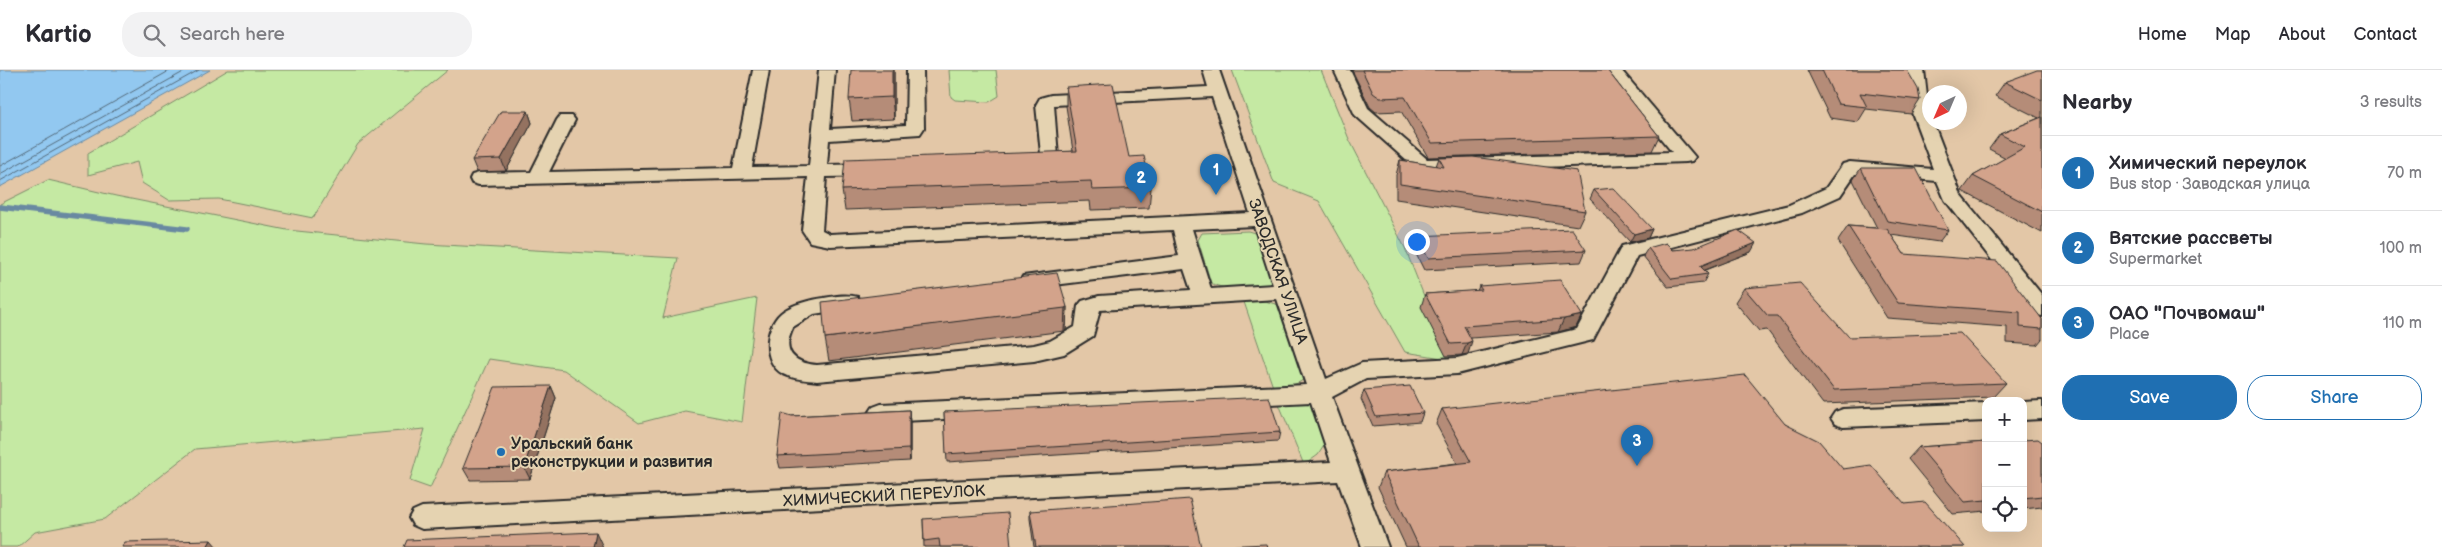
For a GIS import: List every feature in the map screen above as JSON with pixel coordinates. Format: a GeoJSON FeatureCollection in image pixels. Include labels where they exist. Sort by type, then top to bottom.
{"type":"FeatureCollection","features":[{"type":"Feature","properties":{"kind":"street"},"geometry":{"type":"LineString","coordinates":[[741,174],[761,70]]}},
{"type":"Feature","properties":{"kind":"street"},"geometry":{"type":"LineString","coordinates":[[827,70],[812,230],[817,237],[830,240],[1262,219]]}},
{"type":"Feature","properties":{"kind":"street"},"geometry":{"type":"LineString","coordinates":[[821,134],[914,130],[915,70]]}},
{"type":"Feature","properties":{"kind":"street","name":"ЗАВОДСКАЯ УЛИЦА"},"geometry":{"type":"LineString","coordinates":[[1211,70],[1346,471],[1375,547]]}},
{"type":"Feature","properties":{"kind":"street"},"geometry":{"type":"LineString","coordinates":[[1342,70],[1361,111],[1423,165],[1686,157],[1612,70]]}},
{"type":"Feature","properties":{"kind":"street"},"geometry":{"type":"LineString","coordinates":[[1915,70],[1920,110],[1952,196],[2042,309]]}},
{"type":"Feature","properties":{"kind":"street"},"geometry":{"type":"LineString","coordinates":[[1014,164],[1043,162],[1049,159],[1045,105],[1051,100],[1219,92]]}},
{"type":"Feature","properties":{"kind":"street"},"geometry":{"type":"LineString","coordinates":[[537,178],[566,120]]}},
{"type":"Feature","properties":{"kind":"street"},"geometry":{"type":"LineString","coordinates":[[864,414],[1320,392],[1362,371],[1457,366],[1585,335],[1629,251],[1795,209],[1833,192],[1850,168],[1944,176]]}},
{"type":"Feature","properties":{"kind":"street"},"geometry":{"type":"LineString","coordinates":[[480,179],[818,173],[887,169]]}},
{"type":"Feature","properties":{"kind":"street"},"geometry":{"type":"LineString","coordinates":[[1181,223],[1191,261],[1204,297]]}},
{"type":"Feature","properties":{"kind":"street"},"geometry":{"type":"LineString","coordinates":[[1008,284],[1191,261]]}},
{"type":"Feature","properties":{"kind":"street"},"geometry":{"type":"LineString","coordinates":[[873,300],[815,306],[791,316],[779,329],[779,351],[785,363],[799,372],[817,373],[1034,353],[1056,348],[1085,331],[1089,306],[1099,302],[1286,291]]}},
{"type":"Feature","properties":{"kind":"street"},"geometry":{"type":"LineString","coordinates":[[2027,411],[2042,410]]}},
{"type":"Feature","properties":{"kind":"street"},"geometry":{"type":"LineString","coordinates":[[1843,418],[1982,412]]}},
{"type":"Feature","properties":{"kind":"street","name":"ХИМИЧЕСКИЙ ПЕРЕУЛОК"},"geometry":{"type":"LineString","coordinates":[[422,518],[1346,471]]}},
{"type":"Feature","properties":{"kind":"green space"},"geometry":{"type":"Polygon","coordinates":[[[228,70],[448,70],[358,144],[313,218],[219,199],[169,200],[142,183],[137,162],[88,175],[88,153],[228,70]]]}},
{"type":"Feature","properties":{"kind":"green space"},"geometry":{"type":"Polygon","coordinates":[[[949,70],[996,70],[999,96],[989,102],[955,100],[951,97],[949,70]]]}},
{"type":"Feature","properties":{"kind":"green space"},"geometry":{"type":"Polygon","coordinates":[[[1232,70],[1321,70],[1349,139],[1405,248],[1449,359],[1405,352],[1319,201],[1274,183],[1232,70]]]}},
{"type":"Feature","properties":{"kind":"green space"},"geometry":{"type":"Polygon","coordinates":[[[48,180],[116,196],[287,230],[426,244],[678,258],[663,318],[757,298],[742,422],[685,411],[639,423],[564,370],[489,359],[430,488],[410,481],[425,429],[195,449],[105,519],[35,532],[18,547],[0,547],[0,204],[48,180]]]}},
{"type":"Feature","properties":{"kind":"green space"},"geometry":{"type":"Polygon","coordinates":[[[1248,231],[1258,234],[1277,283],[1263,289],[1244,290],[1225,288],[1211,283],[1198,240],[1202,233],[1248,231]]]}},
{"type":"Feature","properties":{"kind":"green space"},"geometry":{"type":"Polygon","coordinates":[[[1265,301],[1282,306],[1307,377],[1295,384],[1273,387],[1244,302],[1265,301]]]}},
{"type":"Feature","properties":{"kind":"green space"},"geometry":{"type":"Polygon","coordinates":[[[1314,397],[1327,441],[1318,455],[1304,465],[1277,399],[1314,397]]]}},
{"type":"Feature","properties":{"kind":"water"},"geometry":{"type":"Polygon","coordinates":[[[0,70],[210,70],[0,187],[0,70]]]}},
{"type":"Feature","properties":{"kind":"building"},"geometry":{"type":"Polygon","coordinates":[[[851,70],[892,70],[892,97],[849,99],[851,70]]]}},
{"type":"Feature","properties":{"kind":"building"},"geometry":{"type":"Polygon","coordinates":[[[1362,70],[1607,70],[1659,136],[1432,143],[1405,97],[1380,98],[1373,93],[1362,70]]]}},
{"type":"Feature","properties":{"kind":"building"},"geometry":{"type":"Polygon","coordinates":[[[1822,70],[1907,70],[1918,89],[1920,100],[1860,93],[1867,107],[1838,104],[1822,70]]]}},
{"type":"Feature","properties":{"kind":"building"},"geometry":{"type":"Polygon","coordinates":[[[2037,70],[2042,70],[2042,100],[2005,82],[2037,70]]]}},
{"type":"Feature","properties":{"kind":"building"},"geometry":{"type":"Polygon","coordinates":[[[1113,84],[1129,157],[1144,156],[1151,188],[1092,190],[1091,181],[842,190],[845,159],[1077,151],[1066,87],[1113,84]]]}},
{"type":"Feature","properties":{"kind":"building"},"geometry":{"type":"Polygon","coordinates":[[[501,111],[528,111],[501,159],[472,160],[501,111]]]}},
{"type":"Feature","properties":{"kind":"building"},"geometry":{"type":"Polygon","coordinates":[[[2042,117],[2042,212],[1973,176],[2025,147],[2000,134],[2042,117]]]}},
{"type":"Feature","properties":{"kind":"building"},"geometry":{"type":"Polygon","coordinates":[[[1473,157],[1577,171],[1585,211],[1400,184],[1400,160],[1444,167],[1439,158],[1473,157]]]}},
{"type":"Feature","properties":{"kind":"building"},"geometry":{"type":"Polygon","coordinates":[[[1861,168],[1916,168],[1948,230],[1887,221],[1861,168]]]}},
{"type":"Feature","properties":{"kind":"building"},"geometry":{"type":"Polygon","coordinates":[[[1613,188],[1652,229],[1634,234],[1594,190],[1613,188]]]}},
{"type":"Feature","properties":{"kind":"building"},"geometry":{"type":"Polygon","coordinates":[[[1848,226],[1887,229],[1904,254],[1997,261],[2042,319],[2042,329],[2020,327],[2020,312],[1898,303],[1848,226]]]}},
{"type":"Feature","properties":{"kind":"building"},"geometry":{"type":"Polygon","coordinates":[[[1572,229],[1586,250],[1428,258],[1417,236],[1572,229]]]}},
{"type":"Feature","properties":{"kind":"building"},"geometry":{"type":"Polygon","coordinates":[[[1738,230],[1756,243],[1700,266],[1708,274],[1672,279],[1648,248],[1666,243],[1673,250],[1694,248],[1738,230]]]}},
{"type":"Feature","properties":{"kind":"building"},"geometry":{"type":"Polygon","coordinates":[[[1057,273],[1067,307],[1065,308],[825,338],[822,302],[1057,273]]]}},
{"type":"Feature","properties":{"kind":"building"},"geometry":{"type":"Polygon","coordinates":[[[1560,280],[1582,315],[1564,319],[1464,326],[1472,341],[1467,343],[1451,344],[1425,294],[1482,290],[1479,286],[1560,280]]]}},
{"type":"Feature","properties":{"kind":"building"},"geometry":{"type":"Polygon","coordinates":[[[1800,283],[1849,337],[1960,333],[2006,383],[1834,390],[1777,316],[1768,316],[1744,288],[1800,283]]]}},
{"type":"Feature","properties":{"kind":"building"},"geometry":{"type":"Polygon","coordinates":[[[1745,375],[1785,424],[1819,441],[1843,469],[1871,465],[1905,504],[1925,502],[1965,547],[1419,547],[1384,472],[1471,462],[1442,409],[1745,375]]]}},
{"type":"Feature","properties":{"kind":"building"},"geometry":{"type":"Polygon","coordinates":[[[551,386],[524,467],[463,468],[495,387],[551,386]]]}},
{"type":"Feature","properties":{"kind":"building"},"geometry":{"type":"Polygon","coordinates":[[[1410,386],[1423,413],[1376,417],[1364,390],[1410,386]]]}},
{"type":"Feature","properties":{"kind":"building"},"geometry":{"type":"Polygon","coordinates":[[[1269,397],[1280,432],[946,454],[944,412],[1269,397]]]}},
{"type":"Feature","properties":{"kind":"building"},"geometry":{"type":"Polygon","coordinates":[[[909,410],[909,449],[777,456],[782,413],[792,416],[909,410]]]}},
{"type":"Feature","properties":{"kind":"building"},"geometry":{"type":"Polygon","coordinates":[[[2038,439],[2042,442],[2042,496],[2027,498],[2027,440],[2038,439]]]}},
{"type":"Feature","properties":{"kind":"building"},"geometry":{"type":"Polygon","coordinates":[[[1982,442],[1982,500],[1965,502],[1919,447],[1982,442]]]}},
{"type":"Feature","properties":{"kind":"building"},"geometry":{"type":"Polygon","coordinates":[[[1190,499],[1201,547],[1036,547],[1030,511],[1190,499]]]}},
{"type":"Feature","properties":{"kind":"building"},"geometry":{"type":"Polygon","coordinates":[[[1008,513],[1011,547],[940,547],[939,539],[924,541],[923,519],[1008,513]]]}},
{"type":"Feature","properties":{"kind":"building"},"geometry":{"type":"Polygon","coordinates":[[[596,532],[593,547],[404,547],[407,540],[596,532]]]}},
{"type":"Feature","properties":{"kind":"building"},"geometry":{"type":"Polygon","coordinates":[[[211,540],[207,547],[122,547],[125,542],[211,540]]]}},
{"type":"Feature","properties":{"kind":"building"},"geometry":{"type":"Polygon","coordinates":[[[1266,544],[1267,547],[1201,547],[1266,544]]]}},
{"type":"Feature","properties":{"kind":"waterway"},"geometry":{"type":"LineString","coordinates":[[0,207],[187,229]]}},
{"type":"Feature","properties":{"kind":"place","name":"Химический переулок"},"geometry":{"type":"Point","coordinates":[1216,195]}},
{"type":"Feature","properties":{"kind":"place","name":"Вятские рассветы"},"geometry":{"type":"Point","coordinates":[1141,203]}},
{"type":"Feature","properties":{"kind":"place","name":"Уральский банк реконструкции и развития"},"geometry":{"type":"Point","coordinates":[501,452]}},
{"type":"Feature","properties":{"kind":"place","name":"ОАО \"Почвомаш\""},"geometry":{"type":"Point","coordinates":[1637,466]}}]}
